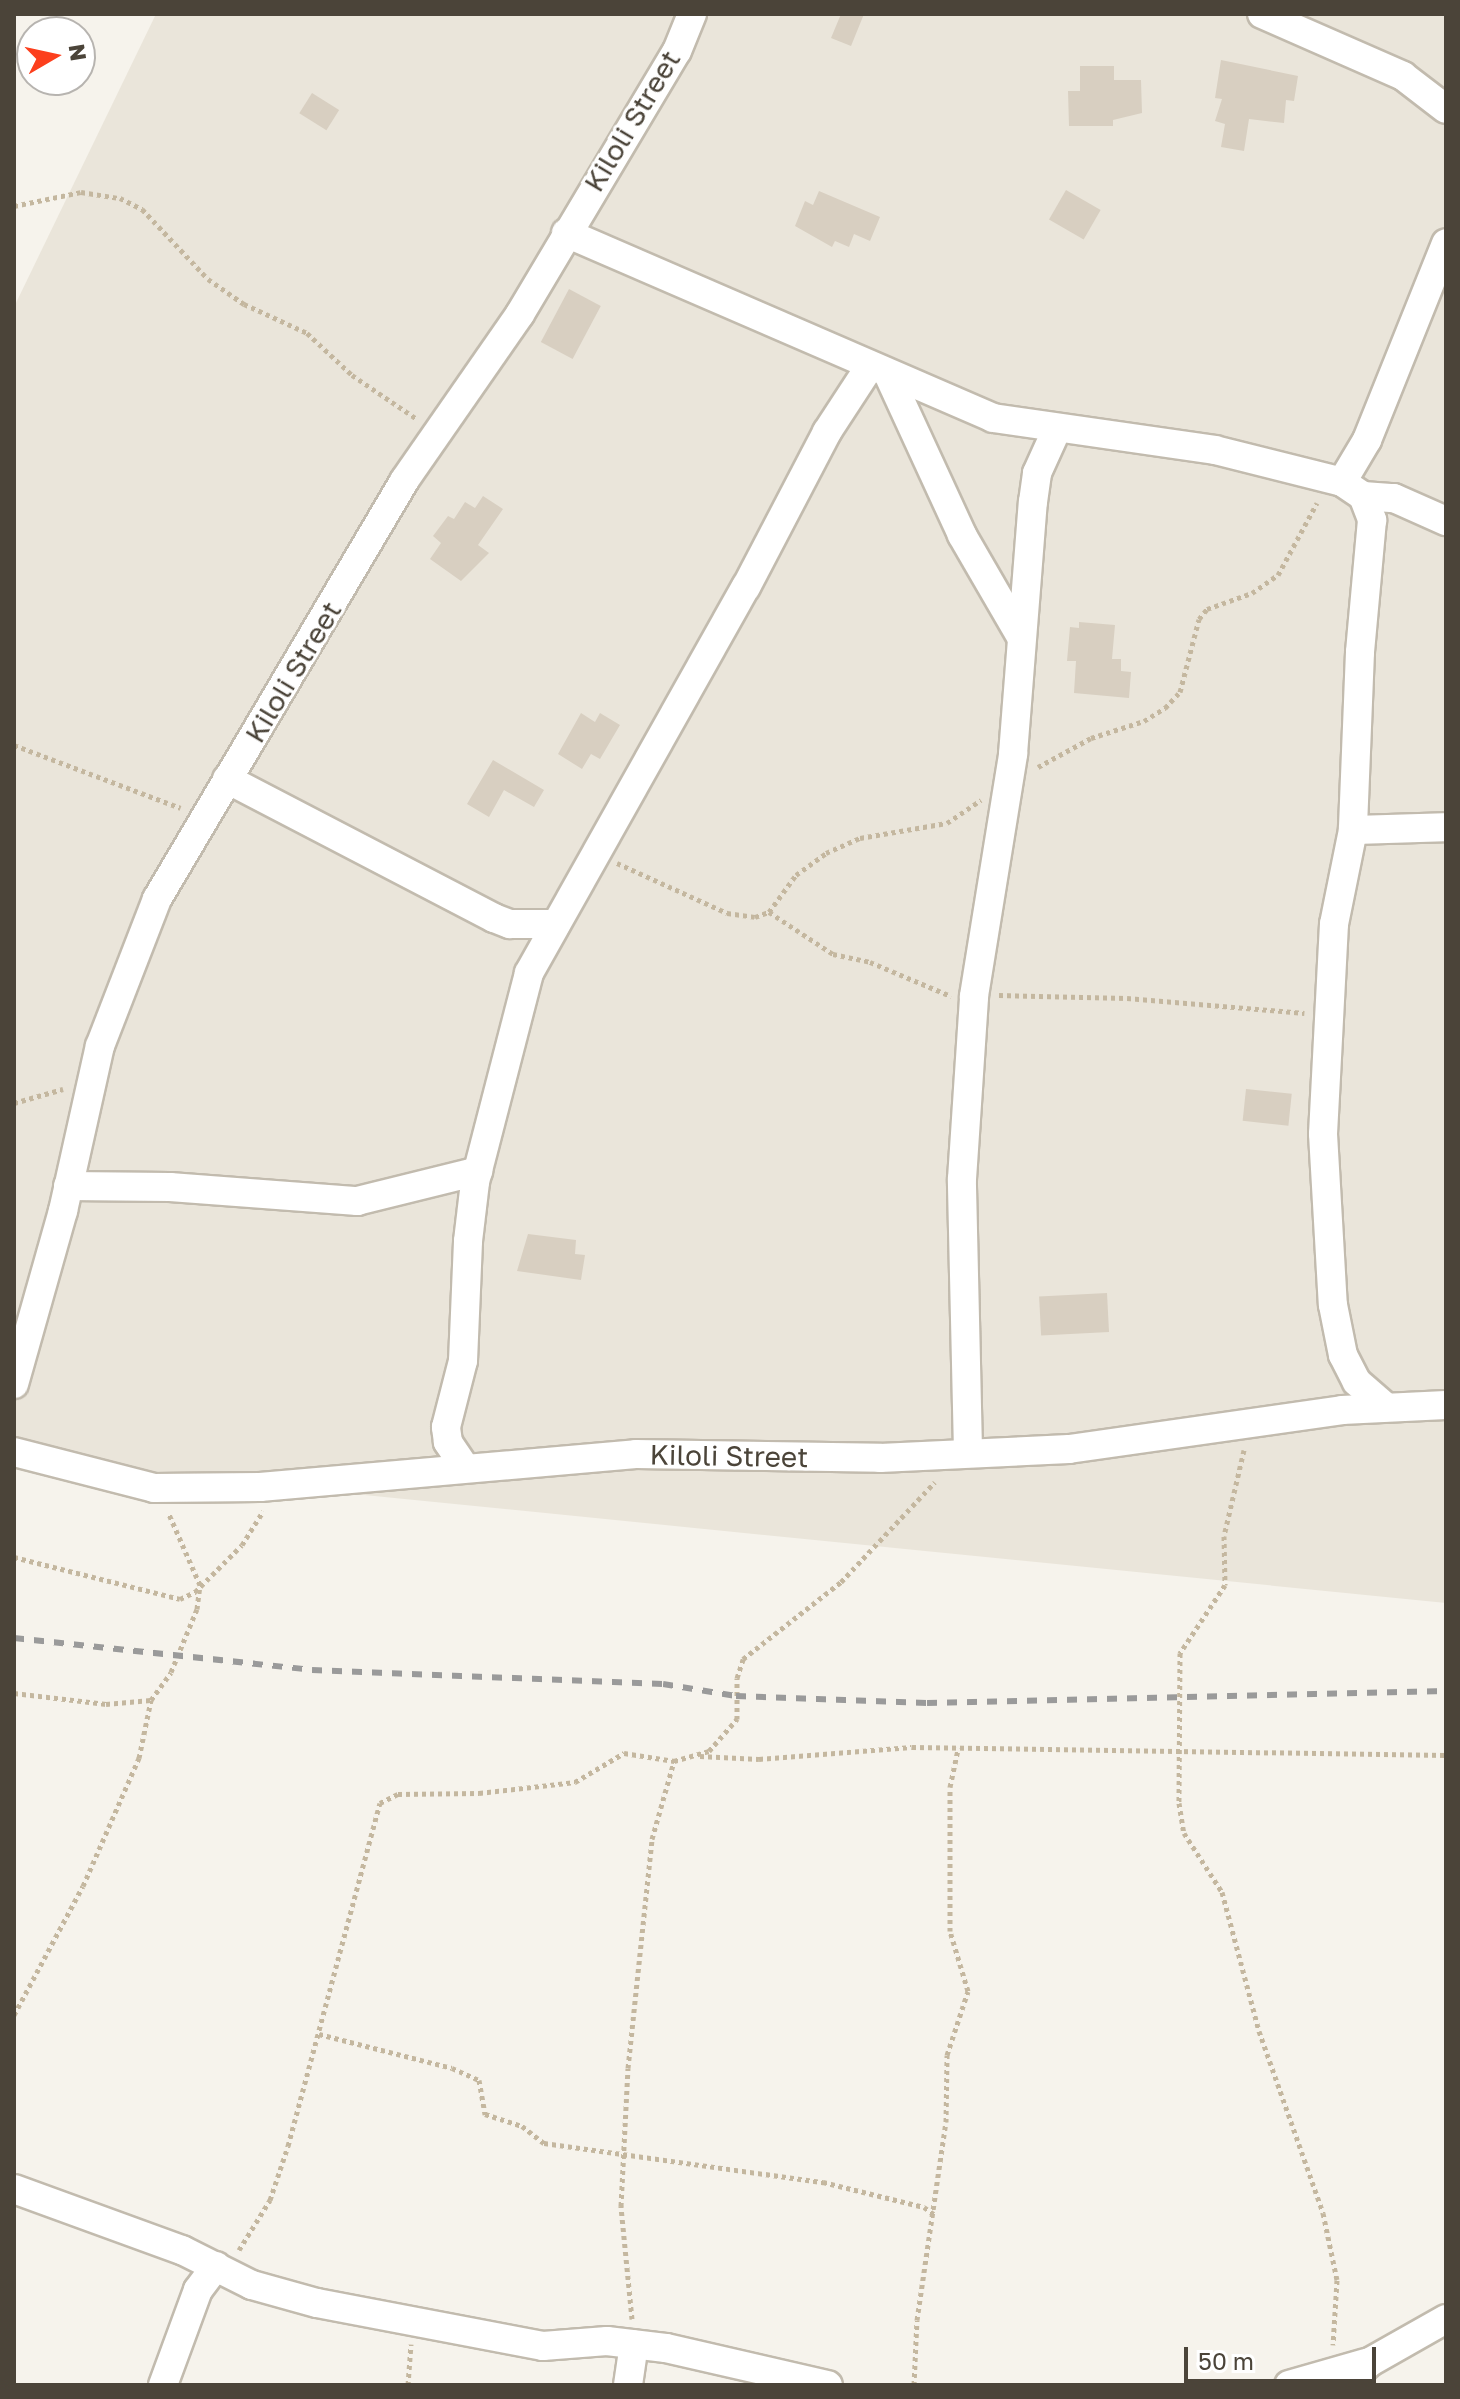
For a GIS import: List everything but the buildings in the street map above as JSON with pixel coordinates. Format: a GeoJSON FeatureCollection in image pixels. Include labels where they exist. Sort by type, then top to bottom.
{"type":"FeatureCollection","features":[{"type":"Feature","properties":{"kind":"street","name":"Kiloli Street"},"geometry":{"type":"LineString","coordinates":[[14,1384],[68,1186],[94,1068],[143,930],[220,791],[436,431],[520,314],[677,51],[692,14]]}},
{"type":"Feature","properties":{"kind":"street"},"geometry":{"type":"LineString","coordinates":[[1262,14],[1403,76],[1446,109]]}},
{"type":"Feature","properties":{"kind":"street"},"geometry":{"type":"LineString","coordinates":[[566,233],[746,307],[879,371],[993,418],[1215,450],[1394,498],[1446,521]]}},
{"type":"Feature","properties":{"kind":"street"},"geometry":{"type":"LineString","coordinates":[[1386,1407],[1348,1370],[1333,1305],[1323,1134],[1334,924],[1353,830],[1360,652],[1372,520],[1352,489],[1367,440],[1446,243]]}},
{"type":"Feature","properties":{"kind":"street"},"geometry":{"type":"LineString","coordinates":[[879,371],[962,535],[1020,635]]}},
{"type":"Feature","properties":{"kind":"street"},"geometry":{"type":"LineString","coordinates":[[464,1466],[448,1442],[446,1427],[463,1361],[468,1241],[478,1171],[517,1009],[529,973],[599,853],[827,432],[879,371]]}},
{"type":"Feature","properties":{"kind":"street"},"geometry":{"type":"LineString","coordinates":[[968,1451],[962,1179],[974,1004],[1009,785],[1020,635],[1037,473],[1057,429]]}},
{"type":"Feature","properties":{"kind":"street"},"geometry":{"type":"LineString","coordinates":[[220,791],[494,918],[510,924],[556,924]]}},
{"type":"Feature","properties":{"kind":"street"},"geometry":{"type":"LineString","coordinates":[[1353,830],[1446,827]]}},
{"type":"Feature","properties":{"kind":"street"},"geometry":{"type":"LineString","coordinates":[[68,1186],[170,1187],[357,1201],[478,1171]]}},
{"type":"Feature","properties":{"kind":"street","name":"Kiloli Street"},"geometry":{"type":"LineString","coordinates":[[14,1452],[154,1488],[288,1484],[464,1466],[636,1454],[880,1458],[968,1451],[1069,1449],[1386,1407],[1446,1405]]}},
{"type":"Feature","properties":{"kind":"street"},"geometry":{"type":"LineString","coordinates":[[14,2189],[216,2266],[252,2285],[304,2300],[543,2346],[634,2344],[786,2380],[828,2385]]}},
{"type":"Feature","properties":{"kind":"street"},"geometry":{"type":"LineString","coordinates":[[163,2385],[198,2290],[216,2266]]}},
{"type":"Feature","properties":{"kind":"street"},"geometry":{"type":"LineString","coordinates":[[1289,2385],[1340,2379],[1446,2319]]}},
{"type":"Feature","properties":{"kind":"street"},"geometry":{"type":"LineString","coordinates":[[628,2385],[634,2344]]}},
{"type":"Feature","properties":{"kind":"path"},"geometry":{"type":"LineString","coordinates":[[14,206],[81,192],[120,198],[142,209],[160,222],[208,279],[244,304],[307,333],[352,375],[436,431]]}},
{"type":"Feature","properties":{"kind":"path"},"geometry":{"type":"LineString","coordinates":[[599,853],[727,913],[755,917],[769,912],[815,859],[860,838],[947,823],[1070,747],[1165,708],[1180,692],[1199,619],[1207,609],[1252,593],[1278,575],[1304,519],[1352,489]]}},
{"type":"Feature","properties":{"kind":"path"},"geometry":{"type":"LineString","coordinates":[[14,745],[159,804],[180,808],[220,791]]}},
{"type":"Feature","properties":{"kind":"path"},"geometry":{"type":"LineString","coordinates":[[769,912],[833,954],[880,965],[974,1004],[1127,998],[1328,1016]]}},
{"type":"Feature","properties":{"kind":"path"},"geometry":{"type":"LineString","coordinates":[[14,1103],[54,1093],[94,1068]]}},
{"type":"Feature","properties":{"kind":"path"},"geometry":{"type":"LineString","coordinates":[[1259,1425],[1239,1464],[1224,1536],[1225,1585],[1180,1653],[1183,1747],[1179,1803],[1184,1833],[1222,1892],[1259,2031],[1323,2213],[1337,2280],[1340,2379]]}},
{"type":"Feature","properties":{"kind":"path"},"geometry":{"type":"LineString","coordinates":[[698,1756],[722,1741],[737,1719],[737,1678],[743,1659],[841,1582],[968,1451]]}},
{"type":"Feature","properties":{"kind":"path"},"geometry":{"type":"LineString","coordinates":[[14,1557],[167,1597],[188,1597],[242,1545],[266,1505],[288,1484]]}},
{"type":"Feature","properties":{"kind":"path"},"geometry":{"type":"LineString","coordinates":[[14,2015],[45,1964],[118,1806],[139,1758],[151,1700],[175,1664],[197,1609],[200,1585],[154,1488]]}},
{"type":"Feature","properties":{"kind":"path"},"geometry":{"type":"LineString","coordinates":[[14,1693],[106,1704],[151,1700]]}},
{"type":"Feature","properties":{"kind":"path"},"geometry":{"type":"LineString","coordinates":[[216,2266],[241,2248],[270,2200],[319,2034],[372,1821],[386,1797],[539,1789],[591,1776],[624,1753],[674,1761],[698,1756],[759,1759],[958,1748],[1183,1747],[1446,1755]]}},
{"type":"Feature","properties":{"kind":"path"},"geometry":{"type":"LineString","coordinates":[[914,2385],[917,2320],[935,2215],[947,2055],[968,1991],[950,1931],[950,1787],[958,1748]]}},
{"type":"Feature","properties":{"kind":"path"},"geometry":{"type":"LineString","coordinates":[[634,2344],[621,2206],[624,2156],[641,1917],[652,1839],[674,1761]]}},
{"type":"Feature","properties":{"kind":"path"},"geometry":{"type":"LineString","coordinates":[[319,2034],[452,2068],[479,2080],[485,2114],[522,2126],[544,2143],[823,2182],[924,2207],[935,2215]]}},
{"type":"Feature","properties":{"kind":"path"},"geometry":{"type":"LineString","coordinates":[[408,2385],[412,2323]]}},
{"type":"Feature","properties":{"kind":"shaded area"},"geometry":{"type":"Polygon","coordinates":[[[156,14],[1446,14],[1446,1603],[14,1460],[14,307],[156,14]]]}},
{"type":"Feature","properties":{"kind":"railway"},"geometry":{"type":"LineString","coordinates":[[14,1638],[312,1670],[663,1684],[736,1696],[927,1703],[1446,1691]]}}]}
